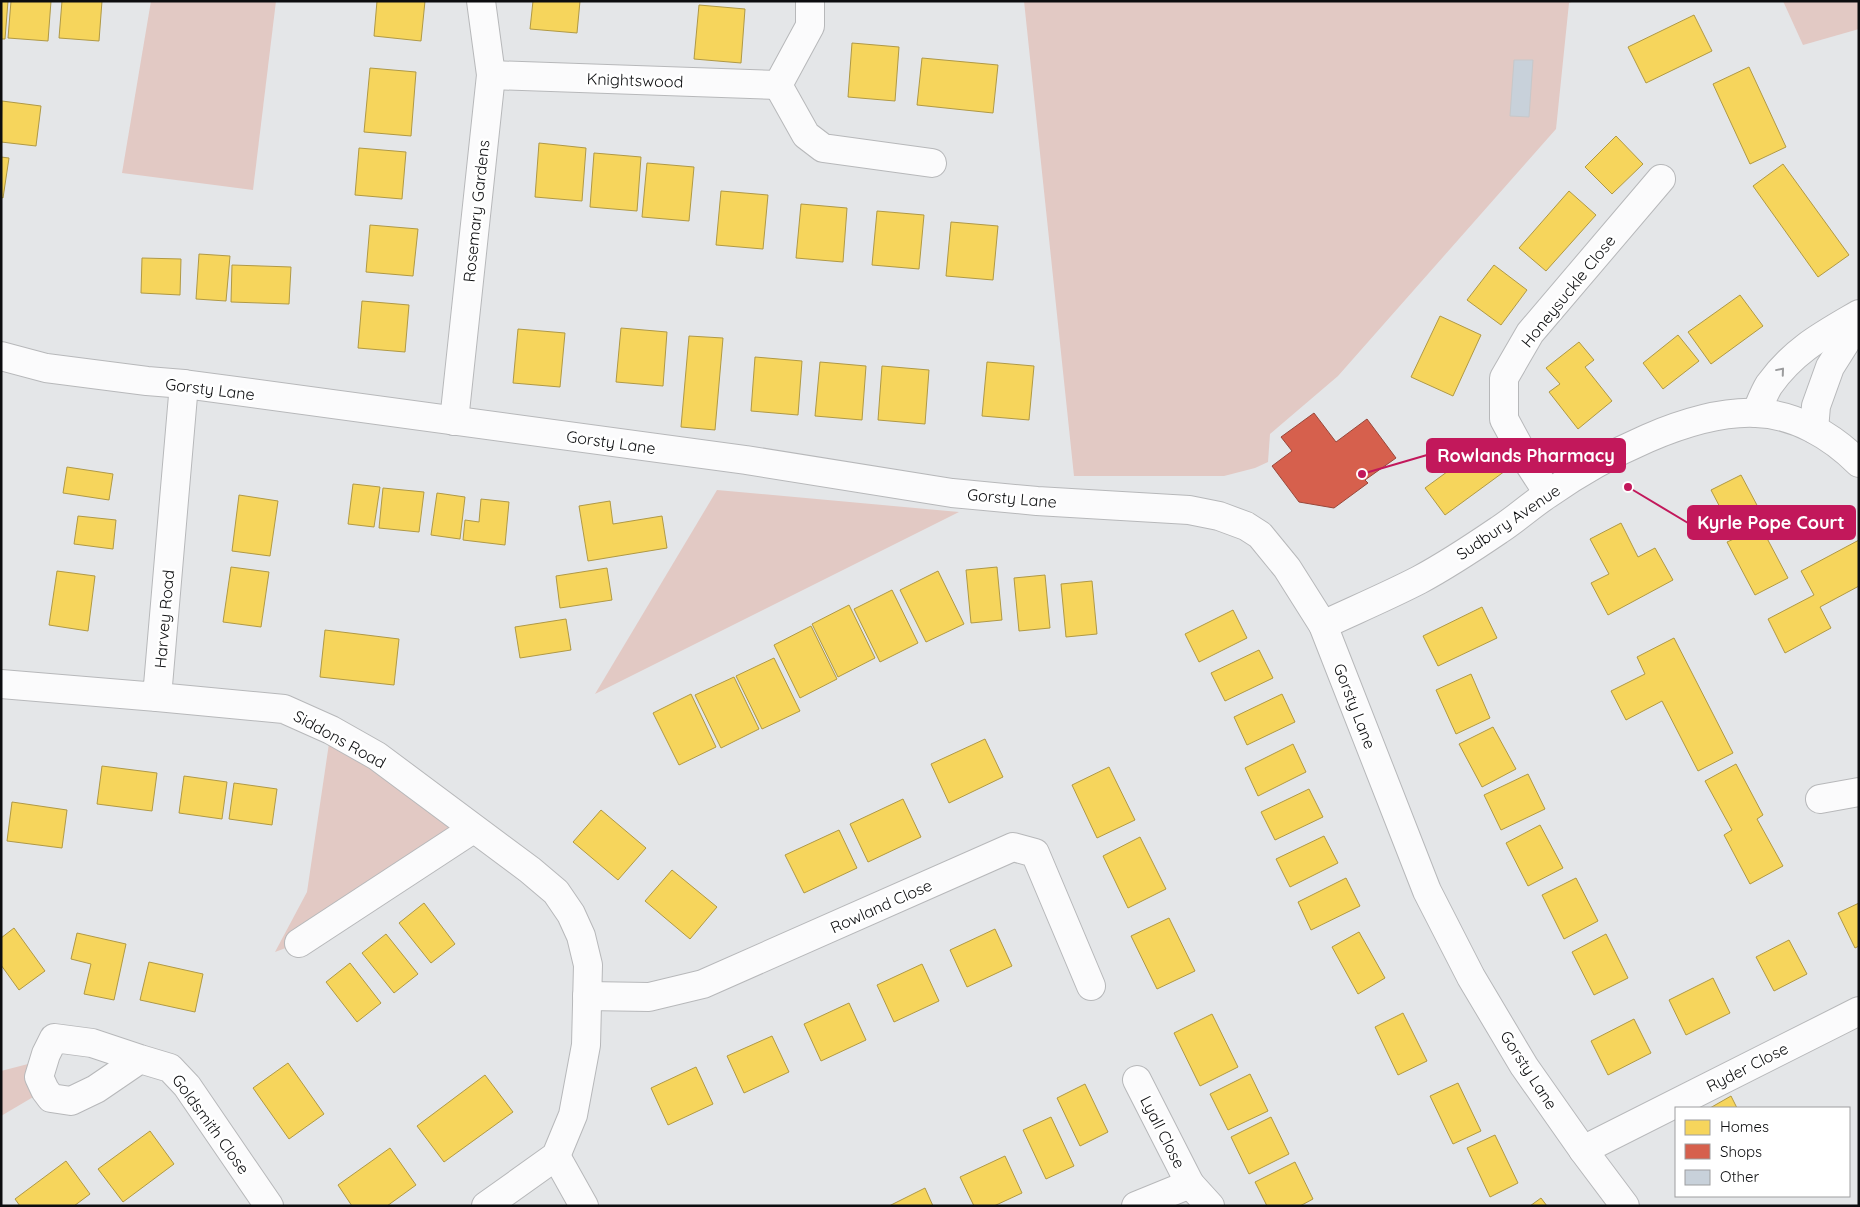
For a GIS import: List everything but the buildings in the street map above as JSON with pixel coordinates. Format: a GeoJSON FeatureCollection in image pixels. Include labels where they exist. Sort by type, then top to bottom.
{"type":"FeatureCollection","features":[{"type":"Feature","properties":{"kind":"street","name":"Rosemary Gardens"},"geometry":{"type":"LineString","coordinates":[[454,421],[491,75],[481,1]]}},
{"type":"Feature","properties":{"kind":"street"},"geometry":{"type":"LineString","coordinates":[[810,1],[810,26],[778,85],[806,135],[823,148],[932,163]]}},
{"type":"Feature","properties":{"kind":"street","name":"Knightswood"},"geometry":{"type":"LineString","coordinates":[[491,75],[778,85]]}},
{"type":"Feature","properties":{"kind":"street","name":"Honeysuckle Close"},"geometry":{"type":"LineString","coordinates":[[1548,494],[1504,419],[1504,378],[1530,333],[1661,178]]}},
{"type":"Feature","properties":{"kind":"street"},"geometry":{"type":"LineString","coordinates":[[1756,413],[1769,386],[1788,363],[1808,344],[1859,314]]}},
{"type":"Feature","properties":{"kind":"street"},"geometry":{"type":"LineString","coordinates":[[1814,429],[1816,406],[1830,367],[1859,321]]}},
{"type":"Feature","properties":{"kind":"street","name":"Gorsty Lane"},"geometry":{"type":"LineString","coordinates":[[1,356],[46,368],[147,382],[184,384],[746,460],[952,493],[1037,501],[1189,510],[1219,516],[1246,526],[1260,535],[1287,568],[1324,625],[1432,899],[1471,977],[1524,1066],[1582,1150],[1625,1206]]}},
{"type":"Feature","properties":{"kind":"street","name":"Harvey Road"},"geometry":{"type":"LineString","coordinates":[[157,697],[184,384]]}},
{"type":"Feature","properties":{"kind":"street","name":"Sudbury Avenue"},"geometry":{"type":"LineString","coordinates":[[1324,625],[1420,579],[1500,530],[1548,494],[1615,454],[1674,428],[1716,416],[1756,413],[1785,417],[1814,429],[1846,451],[1859,464]]}},
{"type":"Feature","properties":{"kind":"street"},"geometry":{"type":"LineString","coordinates":[[1,684],[157,697]]}},
{"type":"Feature","properties":{"kind":"street","name":"Siddons Road"},"geometry":{"type":"LineString","coordinates":[[157,697],[284,709],[331,730],[377,756],[530,870],[556,892],[571,914],[581,936],[588,965],[586,1045],[573,1115],[556,1156]]}},
{"type":"Feature","properties":{"kind":"street"},"geometry":{"type":"LineString","coordinates":[[1820,799],[1859,792]]}},
{"type":"Feature","properties":{"kind":"street"},"geometry":{"type":"LineString","coordinates":[[299,943],[473,829]]}},
{"type":"Feature","properties":{"kind":"street","name":"Rowland Close"},"geometry":{"type":"LineString","coordinates":[[587,996],[649,996],[703,984],[1013,847],[1035,853],[1091,986]]}},
{"type":"Feature","properties":{"kind":"street","name":"Ryder Close"},"geometry":{"type":"LineString","coordinates":[[1582,1150],[1859,1011]]}},
{"type":"Feature","properties":{"kind":"street","name":"Goldsmith Close"},"geometry":{"type":"LineString","coordinates":[[140,1060],[170,1068],[181,1078],[269,1206]]}},
{"type":"Feature","properties":{"kind":"street","name":"Lyall Close"},"geometry":{"type":"LineString","coordinates":[[1137,1080],[1190,1184],[1210,1206]]}},
{"type":"Feature","properties":{"kind":"street"},"geometry":{"type":"LineString","coordinates":[[486,1206],[556,1156],[584,1206]]}},
{"type":"Feature","properties":{"kind":"street","name":"Lyall Close"},"geometry":{"type":"LineString","coordinates":[[1136,1206],[1190,1184]]}},
{"type":"Feature","properties":{"kind":"shaded area"},"geometry":{"type":"Polygon","coordinates":[[[151,1],[276,1],[253,190],[122,173],[151,1]]]}},
{"type":"Feature","properties":{"kind":"shaded area"},"geometry":{"type":"Polygon","coordinates":[[[1024,1],[1574,1],[1569,3],[1556,129],[1338,376],[1270,434],[1268,462],[1255,468],[1224,476],[1074,476],[1024,1]]]}},
{"type":"Feature","properties":{"kind":"shaded area"},"geometry":{"type":"Polygon","coordinates":[[[1783,1],[1859,1],[1859,29],[1803,45],[1783,1]]]}},
{"type":"Feature","properties":{"kind":"shaded area"},"geometry":{"type":"Polygon","coordinates":[[[717,490],[959,512],[595,694],[717,490]]]}},
{"type":"Feature","properties":{"kind":"shaded area"},"geometry":{"type":"Polygon","coordinates":[[[331,730],[473,829],[299,943],[275,952],[307,892],[331,730]]]}},
{"type":"Feature","properties":{"kind":"shaded area"},"geometry":{"type":"Polygon","coordinates":[[[28,1064],[39,1077],[45,1090],[1,1116],[1,1071],[28,1064]]]}},
{"type":"Feature","properties":{"kind":"place","name":"Rowlands Pharmacy"},"geometry":{"type":"Point","coordinates":[1362,474]}},
{"type":"Feature","properties":{"kind":"place","name":"Kyrle Pope Court"},"geometry":{"type":"Point","coordinates":[1628,487]}}]}
